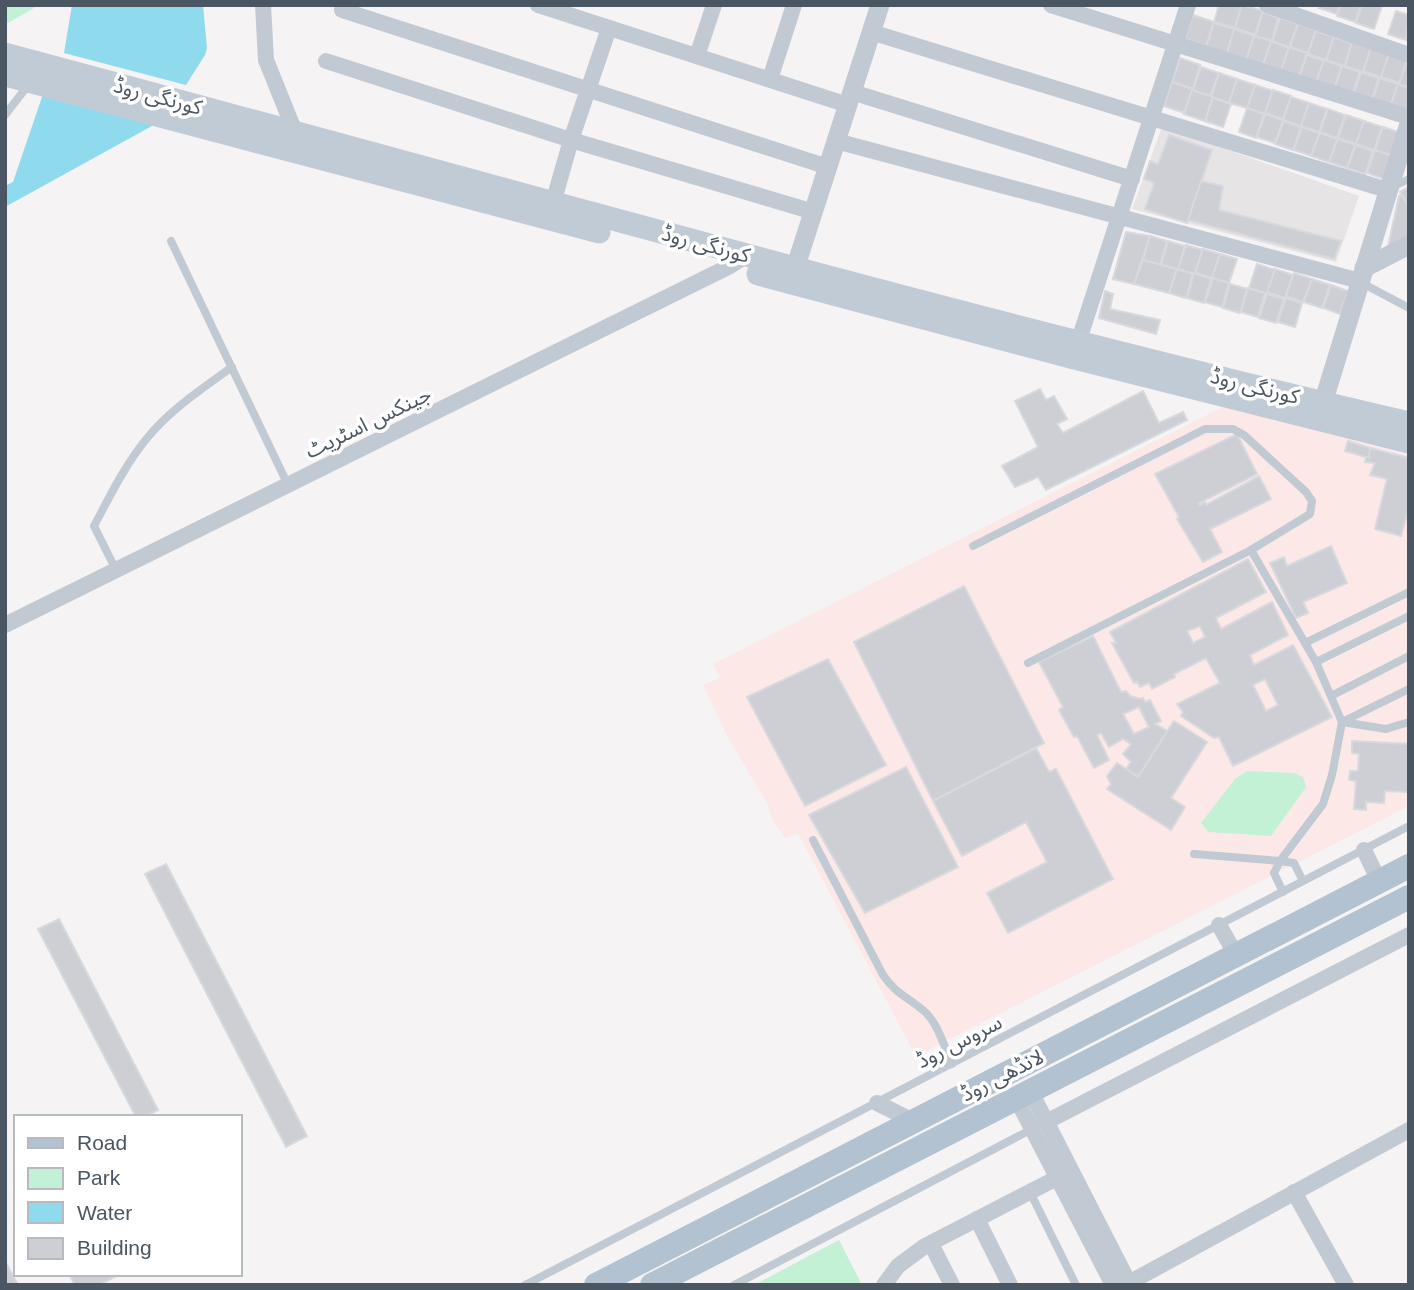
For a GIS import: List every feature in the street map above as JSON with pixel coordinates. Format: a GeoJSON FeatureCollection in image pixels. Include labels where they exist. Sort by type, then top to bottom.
{"type":"FeatureCollection","features":[{"type":"Feature","properties":{"kind":"main road","name":"کورنگی روڈ"},"geometry":{"type":"LineString","coordinates":[[5,54],[42,78]]}},
{"type":"Feature","properties":{"kind":"main road","name":"کورنگی روڈ"},"geometry":{"type":"LineString","coordinates":[[5,75],[42,78],[188,114],[1076,350],[1409,442]]}},
{"type":"Feature","properties":{"kind":"main road","name":"کورنگی روڈ"},"geometry":{"type":"LineString","coordinates":[[188,114],[295,132],[320,149],[554,203],[739,261]]}},
{"type":"Feature","properties":{"kind":"main road","name":"کورنگی روڈ"},"geometry":{"type":"LineString","coordinates":[[1076,350],[1409,423]]}},
{"type":"Feature","properties":{"kind":"main road","name":"لانڈھی روڈ"},"geometry":{"type":"LineString","coordinates":[[596,1285],[1409,866]]}},
{"type":"Feature","properties":{"kind":"main road","name":"لانڈھی روڈ"},"geometry":{"type":"LineString","coordinates":[[652,1285],[1409,897]]}},
{"type":"Feature","properties":{"kind":"street"},"geometry":{"type":"LineString","coordinates":[[263,5],[266,60],[295,132]]}},
{"type":"Feature","properties":{"kind":"street"},"geometry":{"type":"LineString","coordinates":[[538,5],[770,79],[850,98],[1132,179]]}},
{"type":"Feature","properties":{"kind":"street"},"geometry":{"type":"LineString","coordinates":[[696,5],[713,8],[698,56]]}},
{"type":"Feature","properties":{"kind":"street"},"geometry":{"type":"LineString","coordinates":[[770,79],[794,5]]}},
{"type":"Feature","properties":{"kind":"street"},"geometry":{"type":"LineString","coordinates":[[793,276],[880,5]]}},
{"type":"Feature","properties":{"kind":"street"},"geometry":{"type":"LineString","coordinates":[[1051,5],[1409,117]]}},
{"type":"Feature","properties":{"kind":"street"},"geometry":{"type":"LineString","coordinates":[[1076,350],[1188,5]]}},
{"type":"Feature","properties":{"kind":"street"},"geometry":{"type":"LineString","coordinates":[[1266,5],[1409,55]]}},
{"type":"Feature","properties":{"kind":"street"},"geometry":{"type":"LineString","coordinates":[[342,10],[828,167]]}},
{"type":"Feature","properties":{"kind":"street"},"geometry":{"type":"LineString","coordinates":[[554,203],[571,140],[609,28]]}},
{"type":"Feature","properties":{"kind":"street"},"geometry":{"type":"LineString","coordinates":[[871,33],[1387,190]]}},
{"type":"Feature","properties":{"kind":"street"},"geometry":{"type":"LineString","coordinates":[[327,61],[571,140],[814,212]]}},
{"type":"Feature","properties":{"kind":"street"},"geometry":{"type":"LineString","coordinates":[[1323,403],[1409,124]]}},
{"type":"Feature","properties":{"kind":"street"},"geometry":{"type":"LineString","coordinates":[[836,141],[1120,217],[1362,275],[1409,244]]}},
{"type":"Feature","properties":{"kind":"street","name":"جینکس اسٹریٹ"},"geometry":{"type":"LineString","coordinates":[[5,625],[739,261]]}},
{"type":"Feature","properties":{"kind":"street"},"geometry":{"type":"LineString","coordinates":[[1364,850],[1379,881]]}},
{"type":"Feature","properties":{"kind":"street"},"geometry":{"type":"LineString","coordinates":[[1219,925],[1236,955]]}},
{"type":"Feature","properties":{"kind":"street"},"geometry":{"type":"LineString","coordinates":[[1046,1122],[1409,935]]}},
{"type":"Feature","properties":{"kind":"street"},"geometry":{"type":"LineString","coordinates":[[1023,1094],[1046,1122],[1124,1284]]}},
{"type":"Feature","properties":{"kind":"street"},"geometry":{"type":"LineString","coordinates":[[1023,1094],[1031,1129],[1057,1178],[1124,1284]]}},
{"type":"Feature","properties":{"kind":"street"},"geometry":{"type":"LineString","coordinates":[[877,1102],[913,1121]]}},
{"type":"Feature","properties":{"kind":"street"},"geometry":{"type":"LineString","coordinates":[[1124,1284],[1409,1130]]}},
{"type":"Feature","properties":{"kind":"street"},"geometry":{"type":"LineString","coordinates":[[884,1285],[898,1266],[931,1244],[1057,1178]]}},
{"type":"Feature","properties":{"kind":"street"},"geometry":{"type":"LineString","coordinates":[[1294,1192],[1346,1285]]}},
{"type":"Feature","properties":{"kind":"street"},"geometry":{"type":"LineString","coordinates":[[977,1219],[1010,1285]]}},
{"type":"Feature","properties":{"kind":"street"},"geometry":{"type":"LineString","coordinates":[[931,1244],[952,1285]]}},
{"type":"Feature","properties":{"kind":"lane"},"geometry":{"type":"LineString","coordinates":[[5,115],[42,78]]}},
{"type":"Feature","properties":{"kind":"lane"},"geometry":{"type":"LineString","coordinates":[[1387,190],[1409,178]]}},
{"type":"Feature","properties":{"kind":"lane"},"geometry":{"type":"LineString","coordinates":[[172,241],[288,485]]}},
{"type":"Feature","properties":{"kind":"lane"},"geometry":{"type":"LineString","coordinates":[[1362,275],[1409,308]]}},
{"type":"Feature","properties":{"kind":"lane"},"geometry":{"type":"LineString","coordinates":[[116,570],[94,526],[116,484],[147,437],[187,400],[232,367]]}},
{"type":"Feature","properties":{"kind":"lane"},"geometry":{"type":"LineString","coordinates":[[973,546],[1199,430],[1220,427],[1233,429],[1253,440],[1312,501],[1310,514],[1251,550],[1028,663]]}},
{"type":"Feature","properties":{"kind":"lane"},"geometry":{"type":"LineString","coordinates":[[1251,550],[1316,662],[1342,723],[1332,775],[1323,804],[1274,873],[1283,892]]}},
{"type":"Feature","properties":{"kind":"lane"},"geometry":{"type":"LineString","coordinates":[[1305,643],[1409,592]]}},
{"type":"Feature","properties":{"kind":"lane"},"geometry":{"type":"LineString","coordinates":[[1316,662],[1409,616]]}},
{"type":"Feature","properties":{"kind":"lane"},"geometry":{"type":"LineString","coordinates":[[1331,696],[1409,656]]}},
{"type":"Feature","properties":{"kind":"lane"},"geometry":{"type":"LineString","coordinates":[[1342,723],[1409,690]]}},
{"type":"Feature","properties":{"kind":"lane"},"geometry":{"type":"LineString","coordinates":[[1342,723],[1386,729],[1409,722]]}},
{"type":"Feature","properties":{"kind":"lane","name":"سروس روڈ"},"geometry":{"type":"LineString","coordinates":[[524,1285],[1409,827]]}},
{"type":"Feature","properties":{"kind":"lane"},"geometry":{"type":"LineString","coordinates":[[813,839],[883,975],[898,994],[925,1011],[952,1064]]}},
{"type":"Feature","properties":{"kind":"lane"},"geometry":{"type":"LineString","coordinates":[[1194,854],[1294,863],[1303,881]]}},
{"type":"Feature","properties":{"kind":"lane"},"geometry":{"type":"LineString","coordinates":[[734,1285],[1046,1122]]}},
{"type":"Feature","properties":{"kind":"lane"},"geometry":{"type":"LineString","coordinates":[[1030,1192],[1076,1285]]}},
{"type":"Feature","properties":{"kind":"shaded area"},"geometry":{"type":"Polygon","coordinates":[[[1162,127],[1359,196],[1336,262],[1132,209],[1162,127]]]}},
{"type":"Feature","properties":{"kind":"shaded area"},"geometry":{"type":"Polygon","coordinates":[[[1225,406],[1409,455],[1409,806],[916,1056],[798,833],[785,838],[772,819],[768,805],[728,737],[703,685],[720,678],[713,664],[1225,406]]]}},
{"type":"Feature","properties":{"kind":"green space"},"geometry":{"type":"Polygon","coordinates":[[[5,5],[39,5],[8,23],[5,22],[5,5]]]}},
{"type":"Feature","properties":{"kind":"green space"},"geometry":{"type":"Polygon","coordinates":[[[1247,771],[1294,773],[1303,777],[1306,787],[1271,836],[1208,832],[1201,823],[1235,779],[1247,771]]]}},
{"type":"Feature","properties":{"kind":"green space"},"geometry":{"type":"Polygon","coordinates":[[[839,1240],[862,1285],[754,1285],[839,1240]]]}},
{"type":"Feature","properties":{"kind":"water"},"geometry":{"type":"Polygon","coordinates":[[[72,5],[203,5],[207,48],[205,55],[186,85],[64,53],[72,5]]]}},
{"type":"Feature","properties":{"kind":"water"},"geometry":{"type":"Polygon","coordinates":[[[41,88],[161,121],[5,207],[5,186],[13,182],[42,97],[41,88]]]}},
{"type":"Feature","properties":{"kind":"building"},"geometry":{"type":"Polygon","coordinates":[[[1219,5],[1242,5],[1235,28],[1214,22],[1219,5]]]}},
{"type":"Feature","properties":{"kind":"building"},"geometry":{"type":"Polygon","coordinates":[[[1242,5],[1263,11],[1255,35],[1235,28],[1242,5]]]}},
{"type":"Feature","properties":{"kind":"building"},"geometry":{"type":"Polygon","coordinates":[[[1320,5],[1340,5],[1337,14],[1319,8],[1320,5]]]}},
{"type":"Feature","properties":{"kind":"building"},"geometry":{"type":"Polygon","coordinates":[[[1341,5],[1361,5],[1355,22],[1337,16],[1341,5]]]}},
{"type":"Feature","properties":{"kind":"building"},"geometry":{"type":"Polygon","coordinates":[[[1362,5],[1382,6],[1374,29],[1356,23],[1362,5]]]}},
{"type":"Feature","properties":{"kind":"building"},"geometry":{"type":"Polygon","coordinates":[[[1396,11],[1409,15],[1406,40],[1388,34],[1396,11]]]}},
{"type":"Feature","properties":{"kind":"building"},"geometry":{"type":"Polygon","coordinates":[[[1263,12],[1278,18],[1272,41],[1255,36],[1263,12]]]}},
{"type":"Feature","properties":{"kind":"building"},"geometry":{"type":"Polygon","coordinates":[[[1193,15],[1214,22],[1206,46],[1185,39],[1193,15]]]}},
{"type":"Feature","properties":{"kind":"building"},"geometry":{"type":"Polygon","coordinates":[[[1280,18],[1298,24],[1289,47],[1272,41],[1280,18]]]}},
{"type":"Feature","properties":{"kind":"building"},"geometry":{"type":"Polygon","coordinates":[[[1214,23],[1235,29],[1227,53],[1206,47],[1214,23]]]}},
{"type":"Feature","properties":{"kind":"building"},"geometry":{"type":"Polygon","coordinates":[[[1298,24],[1316,30],[1308,53],[1290,47],[1298,24]]]}},
{"type":"Feature","properties":{"kind":"building"},"geometry":{"type":"Polygon","coordinates":[[[1234,29],[1255,36],[1247,59],[1227,53],[1234,29]]]}},
{"type":"Feature","properties":{"kind":"building"},"geometry":{"type":"Polygon","coordinates":[[[1316,31],[1334,37],[1326,60],[1308,54],[1316,31]]]}},
{"type":"Feature","properties":{"kind":"building"},"geometry":{"type":"Polygon","coordinates":[[[1254,36],[1272,41],[1263,65],[1246,60],[1254,36]]]}},
{"type":"Feature","properties":{"kind":"building"},"geometry":{"type":"Polygon","coordinates":[[[1334,37],[1352,43],[1344,66],[1326,60],[1334,37]]]}},
{"type":"Feature","properties":{"kind":"building"},"geometry":{"type":"Polygon","coordinates":[[[1271,41],[1289,48],[1281,71],[1263,65],[1271,41]]]}},
{"type":"Feature","properties":{"kind":"building"},"geometry":{"type":"Polygon","coordinates":[[[1352,42],[1371,48],[1363,72],[1345,66],[1352,42]]]}},
{"type":"Feature","properties":{"kind":"building"},"geometry":{"type":"Polygon","coordinates":[[[1289,47],[1307,53],[1299,76],[1281,70],[1289,47]]]}},
{"type":"Feature","properties":{"kind":"building"},"geometry":{"type":"Polygon","coordinates":[[[1371,48],[1389,54],[1381,77],[1363,71],[1371,48]]]}},
{"type":"Feature","properties":{"kind":"building"},"geometry":{"type":"Polygon","coordinates":[[[1389,54],[1407,60],[1399,83],[1381,77],[1389,54]]]}},
{"type":"Feature","properties":{"kind":"building"},"geometry":{"type":"Polygon","coordinates":[[[1307,55],[1325,61],[1317,84],[1299,78],[1307,55]]]}},
{"type":"Feature","properties":{"kind":"building"},"geometry":{"type":"Polygon","coordinates":[[[1180,58],[1200,65],[1193,89],[1172,82],[1180,58]]]}},
{"type":"Feature","properties":{"kind":"building"},"geometry":{"type":"Polygon","coordinates":[[[1324,60],[1342,66],[1334,90],[1316,83],[1324,60]]]}},
{"type":"Feature","properties":{"kind":"building"},"geometry":{"type":"Polygon","coordinates":[[[1409,61],[1409,87],[1399,84],[1409,61]]]}},
{"type":"Feature","properties":{"kind":"building"},"geometry":{"type":"Polygon","coordinates":[[[1342,66],[1360,72],[1352,96],[1334,90],[1342,66]]]}},
{"type":"Feature","properties":{"kind":"building"},"geometry":{"type":"Polygon","coordinates":[[[1201,67],[1219,73],[1210,96],[1193,90],[1201,67]]]}},
{"type":"Feature","properties":{"kind":"building"},"geometry":{"type":"Polygon","coordinates":[[[1361,72],[1379,78],[1371,101],[1353,95],[1361,72]]]}},
{"type":"Feature","properties":{"kind":"building"},"geometry":{"type":"Polygon","coordinates":[[[1219,73],[1237,79],[1229,103],[1211,97],[1219,73]]]}},
{"type":"Feature","properties":{"kind":"building"},"geometry":{"type":"Polygon","coordinates":[[[1380,78],[1398,84],[1390,107],[1372,101],[1380,78]]]}},
{"type":"Feature","properties":{"kind":"building"},"geometry":{"type":"Polygon","coordinates":[[[1237,79],[1255,85],[1247,108],[1229,103],[1237,79]]]}},
{"type":"Feature","properties":{"kind":"building"},"geometry":{"type":"Polygon","coordinates":[[[1172,82],[1193,89],[1185,113],[1164,106],[1172,82]]]}},
{"type":"Feature","properties":{"kind":"building"},"geometry":{"type":"Polygon","coordinates":[[[1398,84],[1409,88],[1409,111],[1390,107],[1398,84]]]}},
{"type":"Feature","properties":{"kind":"building"},"geometry":{"type":"Polygon","coordinates":[[[1255,85],[1273,91],[1265,114],[1247,108],[1255,85]]]}},
{"type":"Feature","properties":{"kind":"building"},"geometry":{"type":"Polygon","coordinates":[[[1192,90],[1213,97],[1205,121],[1184,114],[1192,90]]]}},
{"type":"Feature","properties":{"kind":"building"},"geometry":{"type":"Polygon","coordinates":[[[1273,90],[1291,96],[1283,119],[1265,113],[1273,90]]]}},
{"type":"Feature","properties":{"kind":"building"},"geometry":{"type":"Polygon","coordinates":[[[1291,97],[1309,103],[1301,126],[1283,120],[1291,97]]]}},
{"type":"Feature","properties":{"kind":"building"},"geometry":{"type":"Polygon","coordinates":[[[1213,98],[1231,104],[1223,127],[1205,121],[1213,98]]]}},
{"type":"Feature","properties":{"kind":"building"},"geometry":{"type":"Polygon","coordinates":[[[1309,103],[1327,109],[1319,132],[1301,126],[1309,103]]]}},
{"type":"Feature","properties":{"kind":"building"},"geometry":{"type":"Polygon","coordinates":[[[1247,108],[1264,114],[1256,138],[1239,132],[1247,108]]]}},
{"type":"Feature","properties":{"kind":"building"},"geometry":{"type":"Polygon","coordinates":[[[1328,109],[1345,115],[1337,138],[1320,132],[1328,109]]]}},
{"type":"Feature","properties":{"kind":"building"},"geometry":{"type":"Polygon","coordinates":[[[1265,114],[1283,120],[1275,143],[1257,137],[1265,114]]]}},
{"type":"Feature","properties":{"kind":"building"},"geometry":{"type":"Polygon","coordinates":[[[1346,115],[1364,121],[1356,144],[1338,138],[1346,115]]]}},
{"type":"Feature","properties":{"kind":"building"},"geometry":{"type":"Polygon","coordinates":[[[1284,121],[1301,127],[1293,150],[1275,144],[1284,121]]]}},
{"type":"Feature","properties":{"kind":"building"},"geometry":{"type":"Polygon","coordinates":[[[1364,121],[1382,127],[1374,150],[1356,144],[1364,121]]]}},
{"type":"Feature","properties":{"kind":"building"},"geometry":{"type":"Polygon","coordinates":[[[1302,127],[1319,133],[1312,156],[1294,150],[1302,127]]]}},
{"type":"Feature","properties":{"kind":"building"},"geometry":{"type":"Polygon","coordinates":[[[1383,127],[1401,133],[1393,156],[1375,150],[1383,127]]]}},
{"type":"Feature","properties":{"kind":"building"},"geometry":{"type":"Polygon","coordinates":[[[1320,133],[1337,139],[1329,162],[1311,156],[1320,133]]]}},
{"type":"Feature","properties":{"kind":"building"},"geometry":{"type":"Polygon","coordinates":[[[1169,135],[1212,150],[1187,223],[1145,209],[1154,183],[1144,179],[1150,161],[1158,164],[1169,135]]]}},
{"type":"Feature","properties":{"kind":"building"},"geometry":{"type":"Polygon","coordinates":[[[1338,139],[1355,145],[1347,168],[1329,162],[1338,139]]]}},
{"type":"Feature","properties":{"kind":"building"},"geometry":{"type":"Polygon","coordinates":[[[1356,145],[1373,151],[1365,174],[1347,168],[1356,145]]]}},
{"type":"Feature","properties":{"kind":"building"},"geometry":{"type":"Polygon","coordinates":[[[1375,150],[1392,156],[1384,179],[1367,173],[1375,150]]]}},
{"type":"Feature","properties":{"kind":"building"},"geometry":{"type":"Polygon","coordinates":[[[1201,181],[1223,186],[1219,210],[1341,241],[1334,259],[1188,220],[1201,181]]]}},
{"type":"Feature","properties":{"kind":"building"},"geometry":{"type":"Polygon","coordinates":[[[1409,187],[1409,209],[1400,192],[1409,187]]]}},
{"type":"Feature","properties":{"kind":"building"},"geometry":{"type":"Polygon","coordinates":[[[1402,195],[1409,208],[1409,240],[1387,251],[1399,196],[1402,195]]]}},
{"type":"Feature","properties":{"kind":"building"},"geometry":{"type":"Polygon","coordinates":[[[1126,232],[1150,236],[1134,284],[1113,279],[1126,232]]]}},
{"type":"Feature","properties":{"kind":"building"},"geometry":{"type":"Polygon","coordinates":[[[1150,236],[1167,241],[1160,265],[1143,260],[1150,236]]]}},
{"type":"Feature","properties":{"kind":"building"},"geometry":{"type":"Polygon","coordinates":[[[1168,241],[1185,246],[1178,270],[1161,265],[1168,241]]]}},
{"type":"Feature","properties":{"kind":"building"},"geometry":{"type":"Polygon","coordinates":[[[1186,245],[1203,250],[1195,274],[1178,269],[1186,245]]]}},
{"type":"Feature","properties":{"kind":"building"},"geometry":{"type":"Polygon","coordinates":[[[1203,249],[1220,254],[1212,278],[1195,273],[1203,249]]]}},
{"type":"Feature","properties":{"kind":"building"},"geometry":{"type":"Polygon","coordinates":[[[1220,254],[1237,259],[1229,283],[1212,278],[1220,254]]]}},
{"type":"Feature","properties":{"kind":"building"},"geometry":{"type":"Polygon","coordinates":[[[1143,260],[1177,269],[1169,293],[1134,284],[1143,260]]]}},
{"type":"Feature","properties":{"kind":"building"},"geometry":{"type":"Polygon","coordinates":[[[1257,264],[1275,270],[1267,294],[1249,288],[1257,264]]]}},
{"type":"Feature","properties":{"kind":"building"},"geometry":{"type":"Polygon","coordinates":[[[1177,269],[1193,274],[1186,298],[1169,293],[1177,269]]]}},
{"type":"Feature","properties":{"kind":"building"},"geometry":{"type":"Polygon","coordinates":[[[1275,269],[1293,275],[1285,298],[1267,292],[1275,269]]]}},
{"type":"Feature","properties":{"kind":"building"},"geometry":{"type":"Polygon","coordinates":[[[1194,273],[1211,279],[1204,303],[1187,298],[1194,273]]]}},
{"type":"Feature","properties":{"kind":"building"},"geometry":{"type":"Polygon","coordinates":[[[1294,273],[1312,279],[1303,302],[1286,296],[1294,273]]]}},
{"type":"Feature","properties":{"kind":"building"},"geometry":{"type":"Polygon","coordinates":[[[1213,278],[1229,283],[1222,307],[1205,302],[1213,278]]]}},
{"type":"Feature","properties":{"kind":"building"},"geometry":{"type":"Polygon","coordinates":[[[1312,279],[1330,285],[1322,308],[1304,302],[1312,279]]]}},
{"type":"Feature","properties":{"kind":"building"},"geometry":{"type":"Polygon","coordinates":[[[1230,284],[1247,289],[1240,313],[1223,308],[1230,284]]]}},
{"type":"Feature","properties":{"kind":"building"},"geometry":{"type":"Polygon","coordinates":[[[1331,285],[1348,291],[1340,314],[1323,308],[1331,285]]]}},
{"type":"Feature","properties":{"kind":"building"},"geometry":{"type":"Polygon","coordinates":[[[1248,288],[1265,293],[1258,317],[1241,312],[1248,288]]]}},
{"type":"Feature","properties":{"kind":"building"},"geometry":{"type":"Polygon","coordinates":[[[1105,291],[1113,294],[1110,309],[1160,320],[1156,334],[1099,318],[1105,291]]]}},
{"type":"Feature","properties":{"kind":"building"},"geometry":{"type":"Polygon","coordinates":[[[1267,294],[1284,299],[1276,323],[1259,318],[1267,294]]]}},
{"type":"Feature","properties":{"kind":"building"},"geometry":{"type":"Polygon","coordinates":[[[1286,298],[1302,303],[1295,327],[1278,322],[1286,298]]]}},
{"type":"Feature","properties":{"kind":"building"},"geometry":{"type":"Polygon","coordinates":[[[1040,389],[1046,400],[1054,396],[1067,419],[1057,424],[1063,433],[1143,391],[1159,423],[1183,412],[1187,420],[1046,490],[1038,477],[1015,487],[1002,466],[1038,447],[1015,401],[1040,389]]]}},
{"type":"Feature","properties":{"kind":"building"},"geometry":{"type":"Polygon","coordinates":[[[1237,434],[1257,474],[1199,503],[1200,505],[1205,502],[1206,505],[1259,476],[1271,499],[1210,529],[1222,552],[1203,562],[1177,519],[1179,517],[1155,474],[1237,434]]]}},
{"type":"Feature","properties":{"kind":"building"},"geometry":{"type":"Polygon","coordinates":[[[1348,441],[1370,448],[1369,458],[1345,451],[1348,441]]]}},
{"type":"Feature","properties":{"kind":"building"},"geometry":{"type":"Polygon","coordinates":[[[1370,448],[1409,458],[1409,507],[1401,536],[1375,529],[1387,479],[1370,475],[1375,463],[1365,462],[1366,457],[1369,458],[1370,448]]]}},
{"type":"Feature","properties":{"kind":"building"},"geometry":{"type":"Polygon","coordinates":[[[1331,546],[1347,583],[1303,602],[1308,613],[1296,618],[1270,563],[1284,557],[1287,566],[1331,546]]]}},
{"type":"Feature","properties":{"kind":"building"},"geometry":{"type":"Polygon","coordinates":[[[1248,559],[1266,592],[1216,618],[1221,629],[1272,602],[1288,635],[1250,655],[1254,665],[1293,645],[1332,717],[1233,766],[1219,737],[1214,738],[1181,716],[1183,712],[1177,704],[1220,683],[1206,658],[1152,689],[1149,683],[1140,687],[1137,682],[1134,683],[1112,643],[1116,643],[1110,632],[1248,559]],[[1200,626],[1187,631],[1193,643],[1205,637],[1200,626]],[[1265,679],[1253,685],[1266,711],[1278,705],[1265,679]]]}},
{"type":"Feature","properties":{"kind":"building"},"geometry":{"type":"Polygon","coordinates":[[[964,586],[1044,743],[933,801],[854,642],[964,586]]]}},
{"type":"Feature","properties":{"kind":"building"},"geometry":{"type":"Polygon","coordinates":[[[1093,636],[1121,692],[1126,691],[1130,696],[1143,698],[1145,702],[1150,700],[1161,721],[1155,724],[1168,731],[1138,777],[1126,769],[1131,762],[1123,754],[1131,744],[1123,739],[1109,747],[1101,733],[1097,735],[1109,760],[1094,768],[1059,710],[1063,707],[1039,662],[1093,636]],[[1139,707],[1123,714],[1134,734],[1149,727],[1139,707]]]}},
{"type":"Feature","properties":{"kind":"building"},"geometry":{"type":"Polygon","coordinates":[[[828,659],[886,765],[805,806],[747,697],[828,659]]]}},
{"type":"Feature","properties":{"kind":"building"},"geometry":{"type":"Polygon","coordinates":[[[1174,721],[1207,742],[1171,798],[1185,807],[1171,830],[1107,789],[1111,784],[1107,776],[1117,763],[1138,777],[1174,721]]]}},
{"type":"Feature","properties":{"kind":"building"},"geometry":{"type":"Polygon","coordinates":[[[1352,741],[1409,744],[1409,792],[1385,791],[1384,803],[1366,802],[1366,810],[1354,809],[1356,781],[1349,780],[1350,771],[1358,771],[1359,754],[1352,753],[1352,741]]]}},
{"type":"Feature","properties":{"kind":"building"},"geometry":{"type":"Polygon","coordinates":[[[1036,748],[1049,772],[1056,769],[1113,879],[1008,933],[987,893],[1047,862],[1026,822],[962,856],[933,801],[1036,748]]]}},
{"type":"Feature","properties":{"kind":"building"},"geometry":{"type":"Polygon","coordinates":[[[906,767],[958,867],[865,913],[809,815],[906,767]]]}},
{"type":"Feature","properties":{"kind":"building"},"geometry":{"type":"Polygon","coordinates":[[[166,864],[307,1136],[286,1147],[145,874],[166,864]]]}},
{"type":"Feature","properties":{"kind":"building"},"geometry":{"type":"Polygon","coordinates":[[[59,919],[158,1110],[148,1115],[135,1115],[38,929],[59,919]]]}},
{"type":"Feature","properties":{"kind":"building"},"geometry":{"type":"Polygon","coordinates":[[[5,1261],[18,1285],[5,1285],[5,1261]]]}},
{"type":"Feature","properties":{"kind":"building"},"geometry":{"type":"Polygon","coordinates":[[[70,1276],[116,1276],[99,1285],[75,1285],[70,1276]]]}}]}
